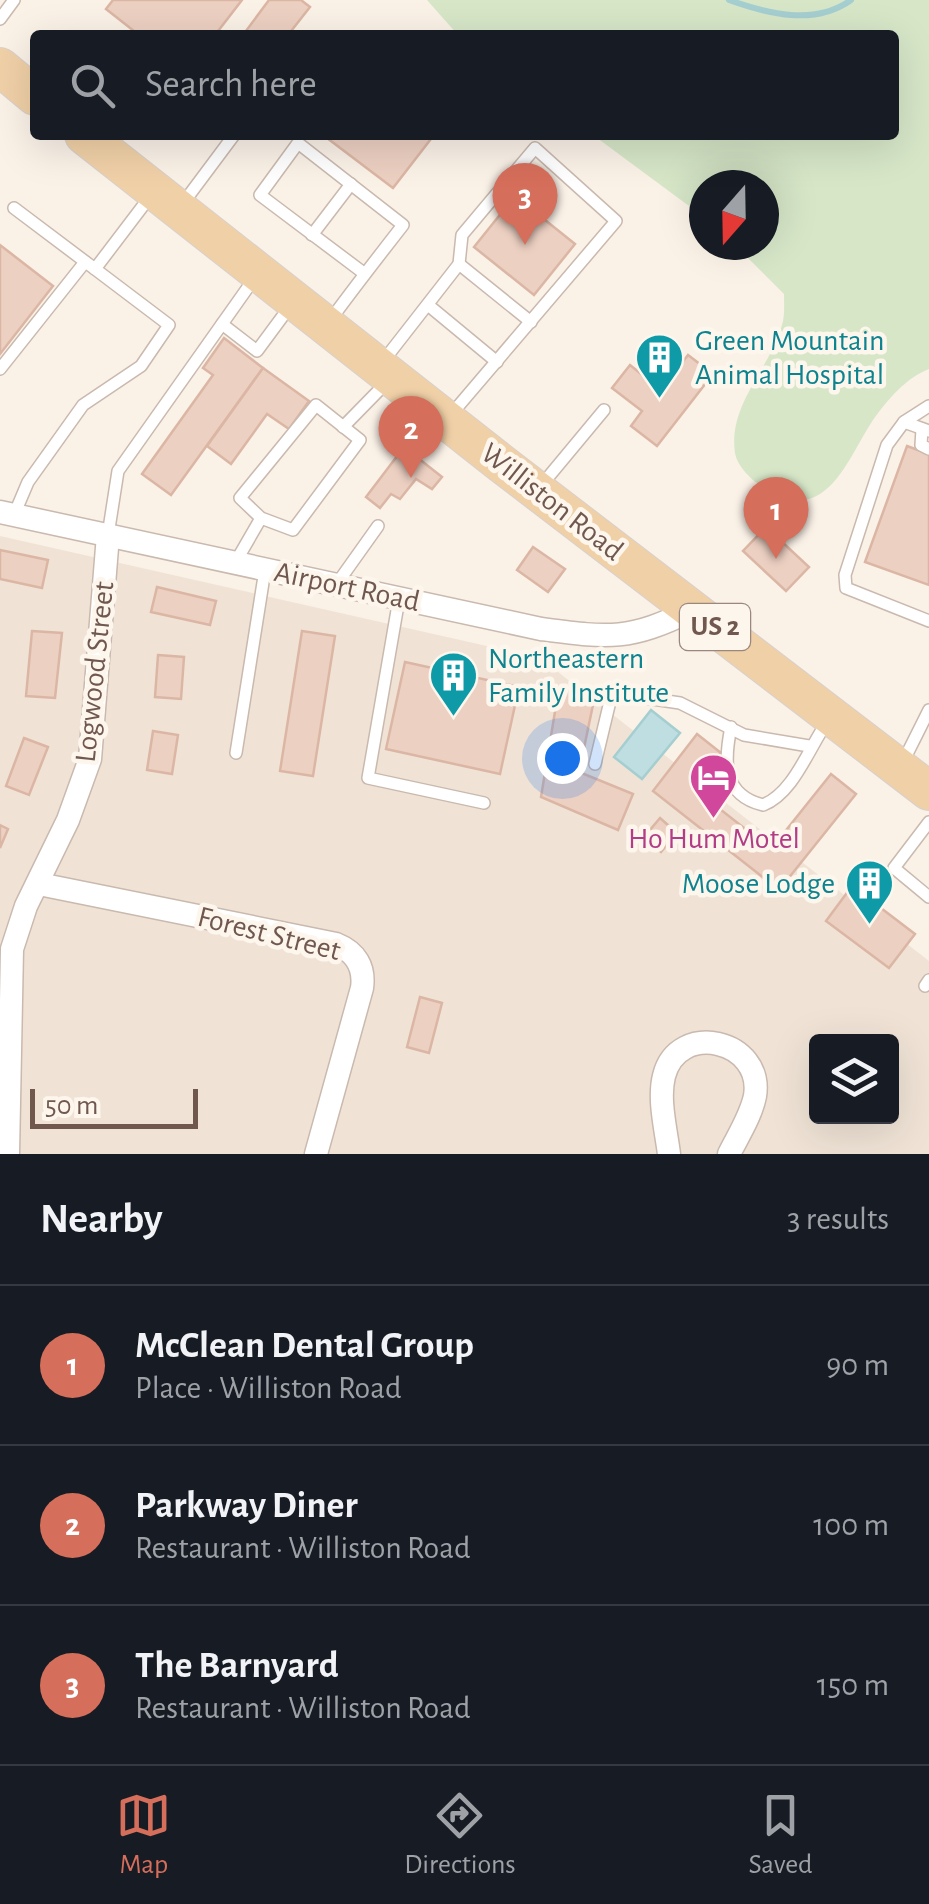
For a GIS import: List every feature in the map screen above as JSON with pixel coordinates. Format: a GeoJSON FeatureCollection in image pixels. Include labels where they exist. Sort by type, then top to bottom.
{"type":"FeatureCollection","features":[{"type":"Feature","properties":{"kind":"main road"},"geometry":{"type":"LineString","coordinates":[[0,67],[30,92]]}},
{"type":"Feature","properties":{"kind":"main road","name":"Williston Road"},"geometry":{"type":"LineString","coordinates":[[90,140],[692,610],[820,731],[914,779]]}},
{"type":"Feature","properties":{"kind":"street","name":"Airport Road"},"geometry":{"type":"LineString","coordinates":[[7,514],[541,629],[609,638],[636,633],[692,610]]}},
{"type":"Feature","properties":{"kind":"street","name":"Logwood Street"},"geometry":{"type":"LineString","coordinates":[[8,1154],[12,949],[26,906],[78,795],[90,759],[108,536]]}},
{"type":"Feature","properties":{"kind":"street","name":"Forest Street"},"geometry":{"type":"LineString","coordinates":[[39,884],[326,942],[351,952],[360,965],[362,988],[316,1154]]}},
{"type":"Feature","properties":{"kind":"street"},"geometry":{"type":"LineString","coordinates":[[669,1154],[663,1079],[673,1057],[705,1041],[739,1052],[755,1083],[751,1107],[730,1154]]}},
{"type":"Feature","properties":{"kind":"lane"},"geometry":{"type":"LineString","coordinates":[[0,19],[14,0]]}},
{"type":"Feature","properties":{"kind":"lane"},"geometry":{"type":"LineString","coordinates":[[0,369],[90,265],[167,200],[229,140]]}},
{"type":"Feature","properties":{"kind":"lane"},"geometry":{"type":"LineString","coordinates":[[326,325],[365,274],[403,224],[298,143],[260,194],[365,274]]}},
{"type":"Feature","properties":{"kind":"lane"},"geometry":{"type":"LineString","coordinates":[[343,427],[459,264],[462,235],[535,148],[616,220],[446,420]]}},
{"type":"Feature","properties":{"kind":"lane"},"geometry":{"type":"LineString","coordinates":[[312,234],[351,184]]}},
{"type":"Feature","properties":{"kind":"lane"},"geometry":{"type":"LineString","coordinates":[[7,514],[83,404],[141,366],[169,326],[14,208]]}},
{"type":"Feature","properties":{"kind":"lane"},"geometry":{"type":"LineString","coordinates":[[459,264],[532,322]]}},
{"type":"Feature","properties":{"kind":"lane"},"geometry":{"type":"LineString","coordinates":[[108,536],[118,471],[259,272]]}},
{"type":"Feature","properties":{"kind":"lane"},"geometry":{"type":"LineString","coordinates":[[222,324],[257,351],[294,300]]}},
{"type":"Feature","properties":{"kind":"lane"},"geometry":{"type":"LineString","coordinates":[[428,305],[497,362]]}},
{"type":"Feature","properties":{"kind":"lane"},"geometry":{"type":"LineString","coordinates":[[316,405],[360,440],[293,530],[261,518],[240,498],[316,405]]}},
{"type":"Feature","properties":{"kind":"lane"},"geometry":{"type":"LineString","coordinates":[[929,406],[904,422],[887,444],[845,575],[846,588],[929,621]]}},
{"type":"Feature","properties":{"kind":"lane"},"geometry":{"type":"LineString","coordinates":[[537,490],[604,410]]}},
{"type":"Feature","properties":{"kind":"lane"},"geometry":{"type":"LineString","coordinates":[[904,422],[926,430],[921,446],[929,449]]}},
{"type":"Feature","properties":{"kind":"lane"},"geometry":{"type":"LineString","coordinates":[[234,563],[261,518]]}},
{"type":"Feature","properties":{"kind":"lane"},"geometry":{"type":"LineString","coordinates":[[336,585],[378,526]]}},
{"type":"Feature","properties":{"kind":"lane"},"geometry":{"type":"LineString","coordinates":[[236,753],[265,570]]}},
{"type":"Feature","properties":{"kind":"lane"},"geometry":{"type":"LineString","coordinates":[[400,598],[368,778],[484,803]]}},
{"type":"Feature","properties":{"kind":"lane"},"geometry":{"type":"LineString","coordinates":[[595,764],[612,693],[680,703],[744,735],[778,743],[820,731]]}},
{"type":"Feature","properties":{"kind":"lane"},"geometry":{"type":"LineString","coordinates":[[914,779],[929,710]]}},
{"type":"Feature","properties":{"kind":"lane"},"geometry":{"type":"LineString","coordinates":[[731,727],[726,768],[738,794],[762,805],[786,790],[820,731]]}},
{"type":"Feature","properties":{"kind":"lane"},"geometry":{"type":"LineString","coordinates":[[929,822],[894,868],[929,897]]}},
{"type":"Feature","properties":{"kind":"shaded area"},"geometry":{"type":"Polygon","coordinates":[[[0,536],[540,658],[929,961],[929,1154],[0,1154],[0,536]]]}},
{"type":"Feature","properties":{"kind":"green space"},"geometry":{"type":"Polygon","coordinates":[[[427,0],[929,0],[929,369],[891,397],[834,482],[807,499],[790,500],[748,476],[735,453],[738,419],[784,318],[784,294],[750,260],[779,260],[779,170],[689,170],[689,206],[600,140],[899,140],[899,30],[454,30],[427,0]]]}},
{"type":"Feature","properties":{"kind":"water"},"geometry":{"type":"Polygon","coordinates":[[[651,710],[680,733],[642,779],[614,757],[651,710]]]}},
{"type":"Feature","properties":{"kind":"building"},"geometry":{"type":"Polygon","coordinates":[[[113,0],[242,0],[219,30],[133,30],[106,9],[113,0]]]}},
{"type":"Feature","properties":{"kind":"building"},"geometry":{"type":"Polygon","coordinates":[[[269,0],[301,0],[310,7],[292,30],[247,30],[269,0]]]}},
{"type":"Feature","properties":{"kind":"building"},"geometry":{"type":"Polygon","coordinates":[[[330,140],[430,140],[393,188],[330,140]]]}},
{"type":"Feature","properties":{"kind":"building"},"geometry":{"type":"Polygon","coordinates":[[[515,196],[575,244],[534,295],[474,247],[515,196]]]}},
{"type":"Feature","properties":{"kind":"building"},"geometry":{"type":"Polygon","coordinates":[[[0,245],[53,286],[0,354],[0,245]]]}},
{"type":"Feature","properties":{"kind":"building"},"geometry":{"type":"Polygon","coordinates":[[[224,338],[263,368],[171,495],[142,474],[213,375],[203,368],[224,338]]]}},
{"type":"Feature","properties":{"kind":"building","name":"Green Mountain Animal Hospital"},"geometry":{"type":"Polygon","coordinates":[[[688,355],[713,374],[657,446],[631,426],[642,411],[612,388],[630,365],[661,390],[688,355]]]}},
{"type":"Feature","properties":{"kind":"building"},"geometry":{"type":"Polygon","coordinates":[[[263,368],[309,401],[289,429],[267,414],[231,464],[207,446],[263,368]]]}},
{"type":"Feature","properties":{"kind":"building"},"geometry":{"type":"Polygon","coordinates":[[[907,446],[929,454],[929,585],[865,562],[907,446]]]}},
{"type":"Feature","properties":{"kind":"building"},"geometry":{"type":"Polygon","coordinates":[[[404,447],[442,477],[432,489],[416,479],[400,499],[391,494],[380,508],[366,497],[404,447]]]}},
{"type":"Feature","properties":{"kind":"building"},"geometry":{"type":"Polygon","coordinates":[[[766,527],[809,567],[786,591],[743,551],[766,527]]]}},
{"type":"Feature","properties":{"kind":"building"},"geometry":{"type":"Polygon","coordinates":[[[533,547],[565,569],[548,592],[517,570],[533,547]]]}},
{"type":"Feature","properties":{"kind":"building"},"geometry":{"type":"Polygon","coordinates":[[[0,550],[48,560],[42,588],[0,579],[0,550]]]}},
{"type":"Feature","properties":{"kind":"building"},"geometry":{"type":"Polygon","coordinates":[[[157,587],[216,601],[210,625],[151,612],[157,587]]]}},
{"type":"Feature","properties":{"kind":"building"},"geometry":{"type":"Polygon","coordinates":[[[32,631],[62,633],[55,698],[26,696],[32,631]]]}},
{"type":"Feature","properties":{"kind":"building"},"geometry":{"type":"Polygon","coordinates":[[[302,631],[335,636],[313,776],[280,771],[302,631]]]}},
{"type":"Feature","properties":{"kind":"building"},"geometry":{"type":"Polygon","coordinates":[[[158,655],[184,657],[181,699],[155,697],[158,655]]]}},
{"type":"Feature","properties":{"kind":"building","name":"Northeastern Family Institute"},"geometry":{"type":"Polygon","coordinates":[[[405,662],[519,687],[500,774],[386,749],[405,662]]]}},
{"type":"Feature","properties":{"kind":"building","name":"Ho Hum Motel"},"geometry":{"type":"Polygon","coordinates":[[[559,687],[594,700],[579,772],[633,794],[618,830],[541,797],[559,687]]]}},
{"type":"Feature","properties":{"kind":"building"},"geometry":{"type":"Polygon","coordinates":[[[153,731],[178,735],[172,774],[147,770],[153,731]]]}},
{"type":"Feature","properties":{"kind":"building","name":"Ho Hum Motel"},"geometry":{"type":"Polygon","coordinates":[[[697,734],[721,753],[693,788],[771,849],[831,774],[856,794],[779,890],[653,791],[697,734]]]}},
{"type":"Feature","properties":{"kind":"building"},"geometry":{"type":"Polygon","coordinates":[[[24,738],[48,747],[29,795],[6,786],[24,738]]]}},
{"type":"Feature","properties":{"kind":"building"},"geometry":{"type":"Polygon","coordinates":[[[660,818],[677,833],[661,852],[644,837],[660,818]]]}},
{"type":"Feature","properties":{"kind":"building"},"geometry":{"type":"Polygon","coordinates":[[[0,825],[8,829],[0,848],[0,825]]]}},
{"type":"Feature","properties":{"kind":"building","name":"Moose Lodge"},"geometry":{"type":"Polygon","coordinates":[[[852,886],[915,934],[889,968],[826,921],[852,886]]]}},
{"type":"Feature","properties":{"kind":"building"},"geometry":{"type":"Polygon","coordinates":[[[420,997],[442,1003],[429,1053],[407,1047],[420,997]]]}},
{"type":"Feature","properties":{"kind":"waterway"},"geometry":{"type":"LineString","coordinates":[[729,0],[791,15],[822,13],[851,0]]}},
{"type":"Feature","properties":{"kind":"place","name":"The Barnyard"},"geometry":{"type":"Point","coordinates":[525,245]}},
{"type":"Feature","properties":{"kind":"place","name":"Green Mountain Animal Hospital"},"geometry":{"type":"Point","coordinates":[660,400]}},
{"type":"Feature","properties":{"kind":"place","name":"Parkway Diner"},"geometry":{"type":"Point","coordinates":[411,478]}},
{"type":"Feature","properties":{"kind":"place","name":"McClean Dental Group"},"geometry":{"type":"Point","coordinates":[776,559]}},
{"type":"Feature","properties":{"kind":"place","name":"Northeastern Family Institute"},"geometry":{"type":"Point","coordinates":[453,718]}},
{"type":"Feature","properties":{"kind":"place","name":"Ho Hum Motel"},"geometry":{"type":"Point","coordinates":[714,820]}},
{"type":"Feature","properties":{"kind":"place","name":"Moose Lodge"},"geometry":{"type":"Point","coordinates":[870,926]}}]}
